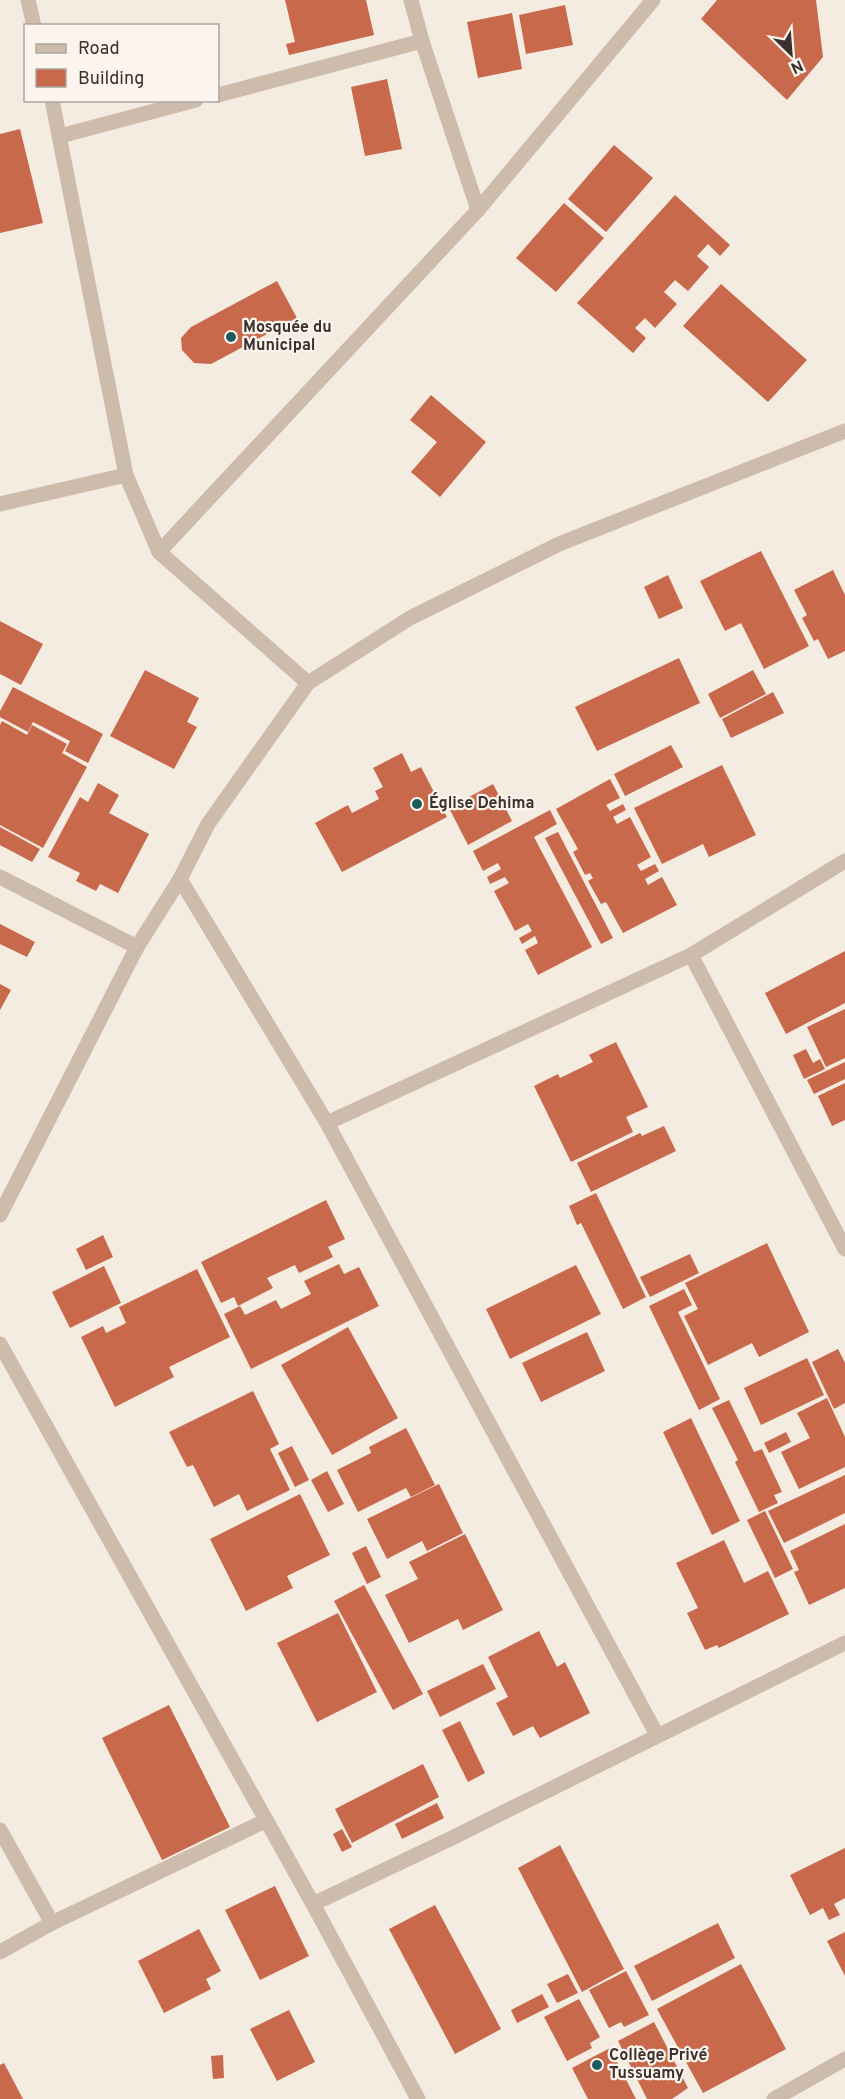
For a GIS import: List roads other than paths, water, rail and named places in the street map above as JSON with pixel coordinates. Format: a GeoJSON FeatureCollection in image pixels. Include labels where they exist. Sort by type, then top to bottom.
{"type":"FeatureCollection","features":[{"type":"Feature","properties":{"kind":"street"},"geometry":{"type":"LineString","coordinates":[[28,0],[34,24]]}},
{"type":"Feature","properties":{"kind":"street"},"geometry":{"type":"LineString","coordinates":[[411,0],[478,210]]}},
{"type":"Feature","properties":{"kind":"street"},"geometry":{"type":"LineString","coordinates":[[159,552],[478,210],[653,0]]}},
{"type":"Feature","properties":{"kind":"street"},"geometry":{"type":"LineString","coordinates":[[219,95],[422,40]]}},
{"type":"Feature","properties":{"kind":"street"},"geometry":{"type":"LineString","coordinates":[[52,102],[126,475],[159,552],[308,683]]}},
{"type":"Feature","properties":{"kind":"street"},"geometry":{"type":"LineString","coordinates":[[60,136],[188,102]]}},
{"type":"Feature","properties":{"kind":"street"},"geometry":{"type":"LineString","coordinates":[[0,1215],[138,947],[180,879],[208,824],[308,683],[410,618],[559,544],[845,431]]}},
{"type":"Feature","properties":{"kind":"street"},"geometry":{"type":"LineString","coordinates":[[0,504],[126,475]]}},
{"type":"Feature","properties":{"kind":"street"},"geometry":{"type":"LineString","coordinates":[[327,1123],[691,955],[845,861]]}},
{"type":"Feature","properties":{"kind":"street"},"geometry":{"type":"LineString","coordinates":[[0,877],[138,947]]}},
{"type":"Feature","properties":{"kind":"street"},"geometry":{"type":"LineString","coordinates":[[180,879],[327,1123],[657,1736]]}},
{"type":"Feature","properties":{"kind":"street"},"geometry":{"type":"LineString","coordinates":[[691,955],[845,1249]]}},
{"type":"Feature","properties":{"kind":"street"},"geometry":{"type":"LineString","coordinates":[[0,1344],[313,1904],[418,2099]]}},
{"type":"Feature","properties":{"kind":"street"},"geometry":{"type":"LineString","coordinates":[[313,1904],[454,1838],[845,1643]]}},
{"type":"Feature","properties":{"kind":"street"},"geometry":{"type":"LineString","coordinates":[[0,1952],[52,1923],[265,1821]]}},
{"type":"Feature","properties":{"kind":"street"},"geometry":{"type":"LineString","coordinates":[[0,1830],[52,1923]]}},
{"type":"Feature","properties":{"kind":"street"},"geometry":{"type":"LineString","coordinates":[[774,2099],[845,2059]]}},
{"type":"Feature","properties":{"kind":"place","name":"Mosquée du Municipal"},"geometry":{"type":"Point","coordinates":[231,337]}},
{"type":"Feature","properties":{"kind":"place","name":"Église Dehima"},"geometry":{"type":"Point","coordinates":[417,804]}},
{"type":"Feature","properties":{"kind":"place","name":"Collège Privé Tussuamy"},"geometry":{"type":"Point","coordinates":[597,2065]}}]}
